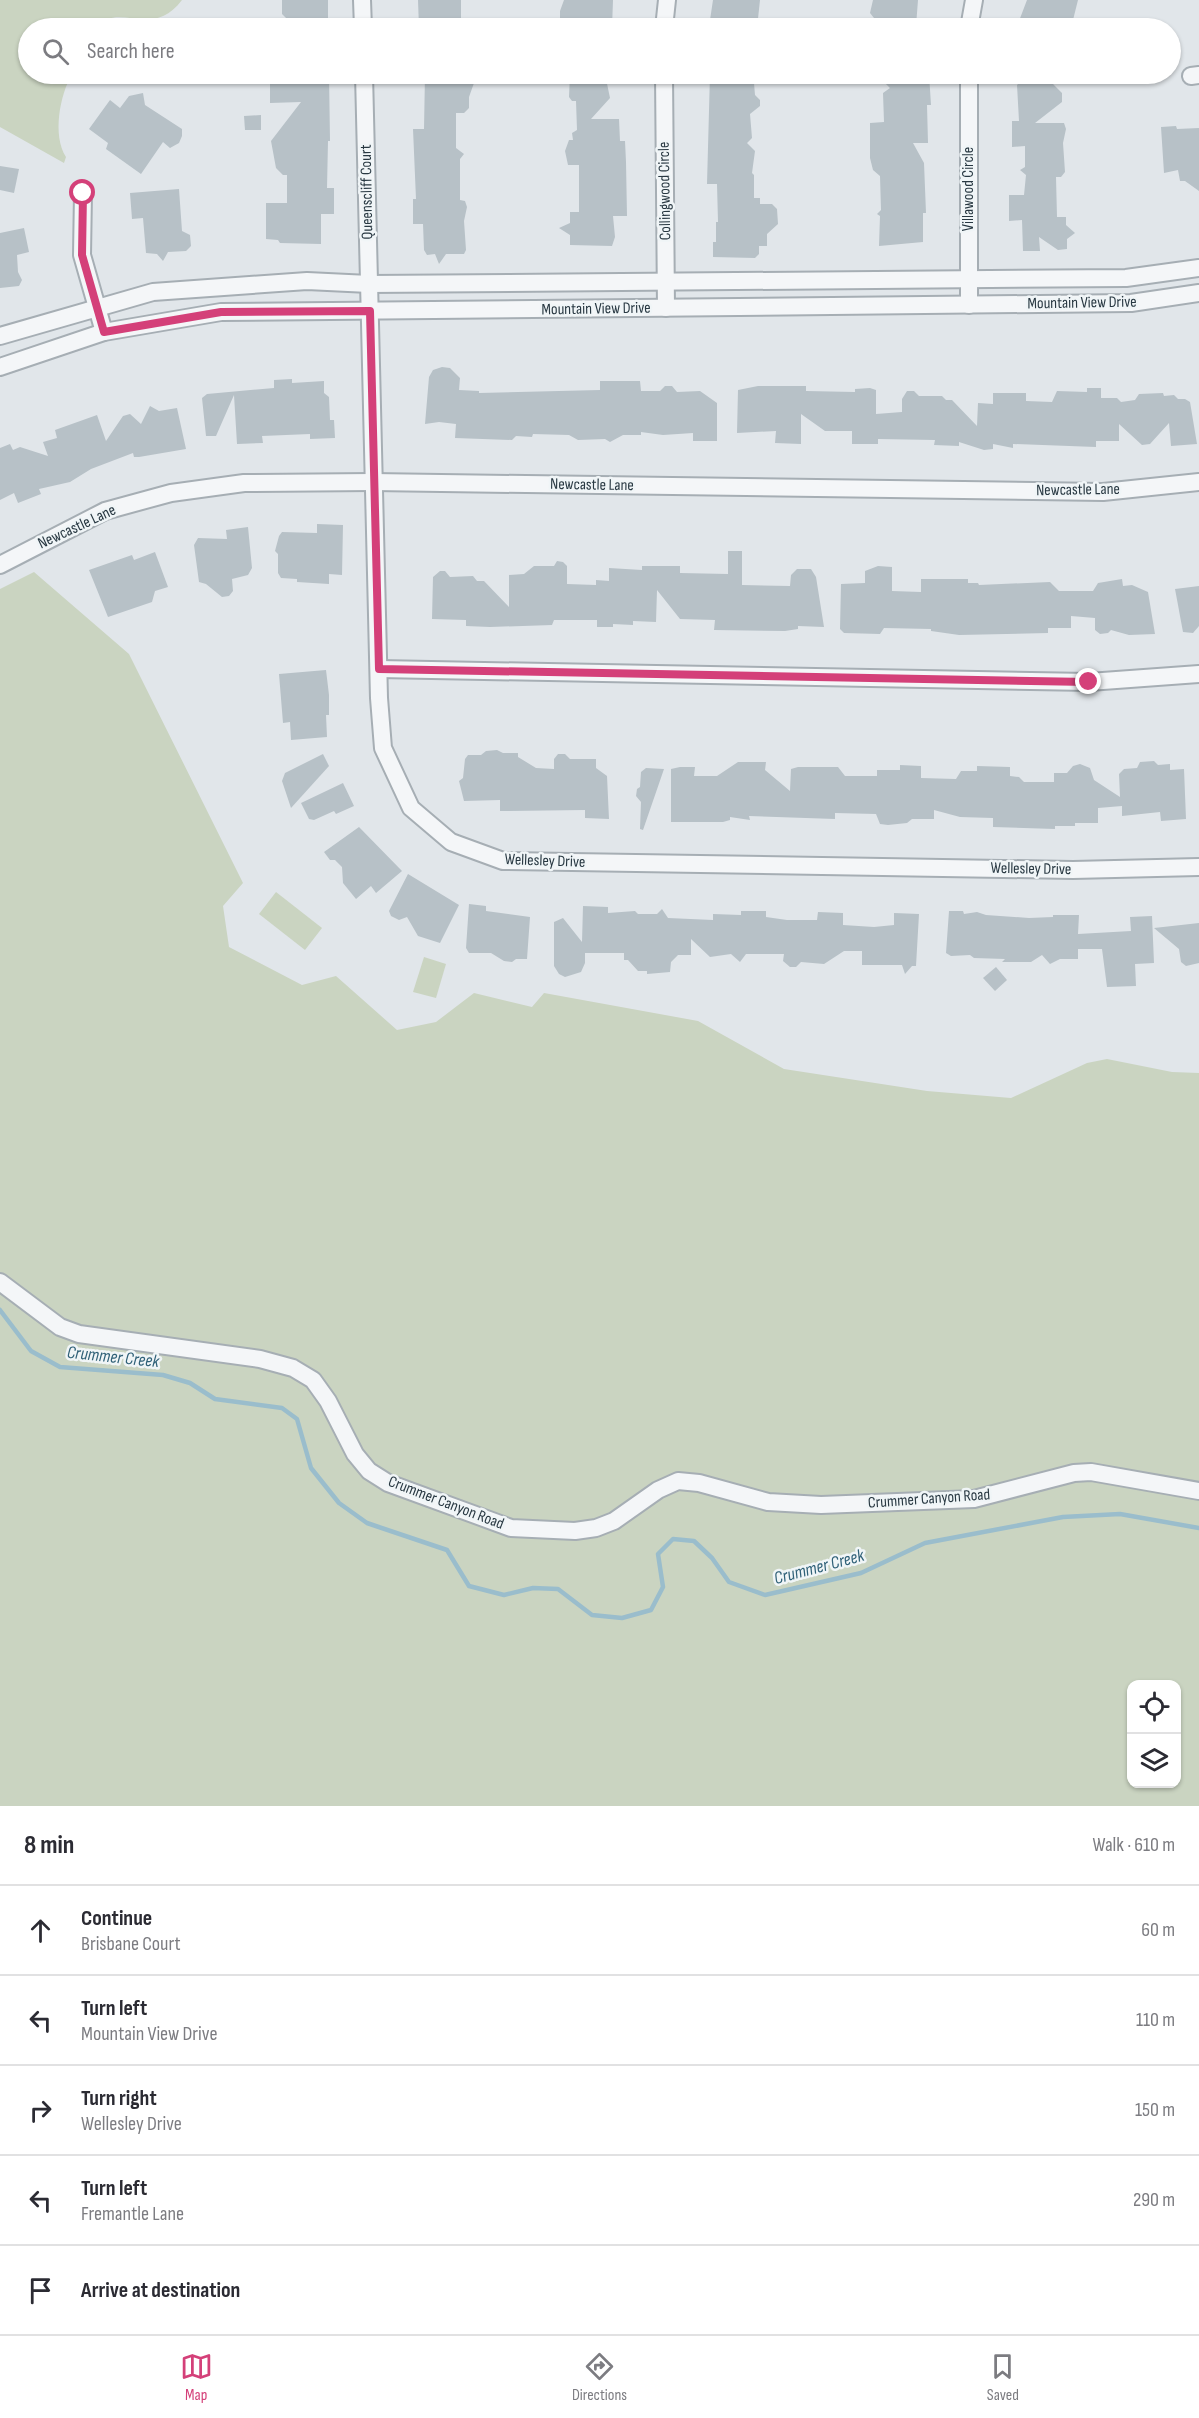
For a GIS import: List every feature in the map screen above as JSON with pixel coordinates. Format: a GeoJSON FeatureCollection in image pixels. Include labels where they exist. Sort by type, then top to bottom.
{"type":"FeatureCollection","features":[{"type":"Feature","properties":{"kind":"street"},"geometry":{"type":"LineString","coordinates":[[362,0],[363,18]]}},
{"type":"Feature","properties":{"kind":"street"},"geometry":{"type":"LineString","coordinates":[[665,18],[667,0]]}},
{"type":"Feature","properties":{"kind":"street"},"geometry":{"type":"LineString","coordinates":[[971,18],[974,0]]}},
{"type":"Feature","properties":{"kind":"street","name":"Queenscliff Court"},"geometry":{"type":"LineString","coordinates":[[364,84],[370,311]]}},
{"type":"Feature","properties":{"kind":"street","name":"Collingwood Circle"},"geometry":{"type":"LineString","coordinates":[[664,84],[666,308]]}},
{"type":"Feature","properties":{"kind":"street","name":"Villawood Circle"},"geometry":{"type":"LineString","coordinates":[[969,84],[969,305]]}},
{"type":"Feature","properties":{"kind":"street"},"geometry":{"type":"LineString","coordinates":[[83,193],[82,255],[104,332]]}},
{"type":"Feature","properties":{"kind":"street","name":"Mountain View Drive"},"geometry":{"type":"LineString","coordinates":[[0,336],[153,292],[307,281],[369,284],[968,281],[1126,278],[1199,268]]}},
{"type":"Feature","properties":{"kind":"street","name":"Mountain View Drive"},"geometry":{"type":"LineString","coordinates":[[0,368],[104,332],[221,312],[1131,303],[1199,293]]}},
{"type":"Feature","properties":{"kind":"street","name":"Wellesley Drive"},"geometry":{"type":"LineString","coordinates":[[370,311],[383,748],[411,808],[451,842],[503,861],[1073,870],[1199,867]]}},
{"type":"Feature","properties":{"kind":"street","name":"Newcastle Lane"},"geometry":{"type":"LineString","coordinates":[[0,565],[105,511],[171,493],[244,483],[374,482],[1103,492],[1199,482]]}},
{"type":"Feature","properties":{"kind":"street"},"geometry":{"type":"LineString","coordinates":[[379,669],[1089,682],[1199,674]]}},
{"type":"Feature","properties":{"kind":"street","name":"Crummer Canyon Road"},"geometry":{"type":"LineString","coordinates":[[0,1282],[60,1327],[79,1334],[260,1359],[293,1368],[313,1380],[328,1401],[355,1454],[369,1471],[388,1483],[511,1528],[575,1532],[596,1528],[614,1521],[658,1490],[678,1481],[699,1483],[768,1502],[821,1505],[974,1499],[1074,1473],[1091,1472],[1199,1491]]}},
{"type":"Feature","properties":{"kind":"green space"},"geometry":{"type":"Polygon","coordinates":[[[0,0],[182,0],[170,12],[159,18],[18,18],[18,84],[68,84],[59,115],[59,138],[66,157],[64,163],[0,127],[0,0]]]}},
{"type":"Feature","properties":{"kind":"green space"},"geometry":{"type":"Polygon","coordinates":[[[34,572],[129,654],[243,883],[223,906],[229,947],[302,985],[336,976],[397,1030],[436,1022],[474,993],[532,1007],[544,993],[698,1021],[784,1069],[927,1091],[1011,1098],[1087,1063],[1107,1059],[1172,1072],[1199,1073],[1199,1806],[0,1806],[0,589],[34,572]]]}},
{"type":"Feature","properties":{"kind":"green space"},"geometry":{"type":"Polygon","coordinates":[[[276,892],[322,928],[305,950],[259,914],[276,892]]]}},
{"type":"Feature","properties":{"kind":"green space"},"geometry":{"type":"Polygon","coordinates":[[[424,957],[446,964],[436,998],[413,992],[424,957]]]}},
{"type":"Feature","properties":{"kind":"building"},"geometry":{"type":"Polygon","coordinates":[[[282,0],[328,0],[328,18],[286,18],[282,14],[282,0]]]}},
{"type":"Feature","properties":{"kind":"building"},"geometry":{"type":"Polygon","coordinates":[[[418,0],[461,0],[461,18],[419,18],[418,0]]]}},
{"type":"Feature","properties":{"kind":"building"},"geometry":{"type":"Polygon","coordinates":[[[564,0],[613,0],[612,18],[560,18],[564,0]]]}},
{"type":"Feature","properties":{"kind":"building"},"geometry":{"type":"Polygon","coordinates":[[[713,0],[760,0],[758,18],[710,18],[713,0]]]}},
{"type":"Feature","properties":{"kind":"building"},"geometry":{"type":"Polygon","coordinates":[[[873,0],[918,0],[917,18],[874,18],[870,13],[873,0]]]}},
{"type":"Feature","properties":{"kind":"building"},"geometry":{"type":"Polygon","coordinates":[[[1027,0],[1078,0],[1074,18],[1020,18],[1027,0]]]}},
{"type":"Feature","properties":{"kind":"building"},"geometry":{"type":"Polygon","coordinates":[[[270,84],[329,84],[330,141],[328,141],[327,188],[334,188],[334,214],[321,214],[321,244],[280,243],[278,240],[266,239],[266,203],[287,203],[287,175],[283,175],[276,168],[271,141],[301,102],[270,103],[270,84]]]}},
{"type":"Feature","properties":{"kind":"building"},"geometry":{"type":"Polygon","coordinates":[[[425,84],[474,84],[469,97],[469,108],[464,113],[456,113],[456,148],[464,154],[460,159],[460,200],[465,201],[467,207],[464,221],[466,250],[464,254],[446,254],[439,264],[435,254],[427,255],[424,250],[423,224],[413,224],[413,199],[416,199],[413,129],[424,129],[425,84]]]}},
{"type":"Feature","properties":{"kind":"building"},"geometry":{"type":"Polygon","coordinates":[[[570,84],[607,84],[610,98],[591,119],[619,119],[620,141],[625,141],[627,216],[613,216],[615,237],[612,246],[570,245],[570,235],[559,228],[570,223],[570,212],[579,212],[579,165],[568,165],[565,151],[569,140],[573,140],[572,133],[577,130],[576,101],[572,101],[569,97],[570,84]]]}},
{"type":"Feature","properties":{"kind":"building"},"geometry":{"type":"Polygon","coordinates":[[[710,84],[754,84],[755,95],[760,100],[760,106],[750,114],[752,138],[747,143],[755,151],[752,173],[754,175],[754,198],[760,198],[760,204],[772,204],[777,209],[778,224],[767,234],[767,246],[759,246],[759,254],[755,258],[713,257],[713,242],[716,242],[716,222],[718,222],[717,184],[707,184],[710,84]]]}},
{"type":"Feature","properties":{"kind":"building"},"geometry":{"type":"Polygon","coordinates":[[[886,84],[930,84],[931,105],[927,105],[928,143],[913,143],[924,163],[926,213],[923,213],[923,242],[879,246],[880,216],[877,214],[881,210],[880,176],[873,170],[870,158],[870,123],[884,122],[883,93],[890,88],[886,84]]]}},
{"type":"Feature","properties":{"kind":"building"},"geometry":{"type":"Polygon","coordinates":[[[1053,84],[1062,93],[1062,102],[1035,123],[1064,123],[1066,129],[1063,143],[1065,172],[1061,177],[1056,177],[1057,217],[1066,217],[1066,225],[1075,233],[1067,239],[1067,249],[1058,250],[1039,237],[1040,251],[1023,251],[1022,220],[1009,221],[1009,195],[1024,195],[1026,175],[1020,170],[1025,167],[1025,146],[1012,147],[1012,121],[1019,121],[1017,85],[1053,84]]]}},
{"type":"Feature","properties":{"kind":"building"},"geometry":{"type":"Polygon","coordinates":[[[143,93],[145,105],[182,129],[182,136],[179,143],[170,148],[163,142],[141,174],[106,149],[108,143],[89,129],[110,100],[120,108],[129,96],[143,93]]]}},
{"type":"Feature","properties":{"kind":"building"},"geometry":{"type":"Polygon","coordinates":[[[261,115],[261,130],[245,130],[244,116],[261,115]]]}},
{"type":"Feature","properties":{"kind":"building"},"geometry":{"type":"Polygon","coordinates":[[[1176,126],[1177,129],[1199,128],[1199,191],[1185,181],[1180,181],[1178,170],[1164,173],[1161,127],[1176,126]]]}},
{"type":"Feature","properties":{"kind":"building"},"geometry":{"type":"Polygon","coordinates":[[[0,166],[19,169],[14,193],[0,190],[0,166]]]}},
{"type":"Feature","properties":{"kind":"building"},"geometry":{"type":"Polygon","coordinates":[[[179,189],[182,231],[190,235],[191,246],[186,251],[168,252],[163,261],[157,254],[146,253],[143,218],[132,219],[130,193],[179,189]]]}},
{"type":"Feature","properties":{"kind":"building"},"geometry":{"type":"Polygon","coordinates":[[[24,228],[29,252],[17,255],[18,272],[22,280],[19,286],[0,288],[0,233],[24,228]]]}},
{"type":"Feature","properties":{"kind":"building"},"geometry":{"type":"Polygon","coordinates":[[[442,367],[450,368],[460,378],[459,390],[479,391],[479,393],[600,390],[600,381],[640,381],[641,391],[660,391],[665,386],[672,386],[677,392],[700,391],[717,403],[717,441],[693,441],[693,433],[663,435],[641,432],[641,435],[623,435],[610,442],[605,439],[578,440],[569,435],[533,434],[532,437],[516,436],[512,440],[455,438],[456,424],[439,422],[425,424],[429,377],[433,370],[442,367]]]}},
{"type":"Feature","properties":{"kind":"building"},"geometry":{"type":"Polygon","coordinates":[[[292,379],[292,383],[324,381],[324,393],[329,397],[330,420],[334,420],[335,438],[310,439],[310,434],[262,436],[263,443],[237,444],[234,395],[216,436],[206,436],[202,398],[207,394],[274,388],[274,380],[292,379]]]}},
{"type":"Feature","properties":{"kind":"building"},"geometry":{"type":"Polygon","coordinates":[[[758,386],[806,386],[806,391],[855,392],[855,389],[870,388],[876,390],[876,414],[902,412],[902,399],[907,391],[914,391],[919,396],[942,396],[946,400],[952,400],[977,426],[978,403],[993,404],[993,393],[1026,393],[1026,401],[1052,402],[1057,391],[1087,392],[1087,388],[1101,388],[1101,398],[1117,398],[1121,402],[1135,400],[1139,394],[1163,393],[1164,396],[1174,395],[1178,399],[1190,402],[1197,444],[1171,446],[1169,423],[1150,444],[1142,445],[1119,424],[1119,441],[1096,441],[1096,447],[1013,444],[1013,448],[993,444],[993,449],[984,450],[959,442],[959,446],[934,445],[935,440],[878,439],[878,444],[852,444],[852,431],[825,431],[801,414],[801,444],[775,443],[776,431],[737,433],[738,390],[758,386]]]}},
{"type":"Feature","properties":{"kind":"building"},"geometry":{"type":"Polygon","coordinates":[[[150,406],[159,411],[177,408],[186,449],[139,457],[134,457],[133,453],[91,469],[70,482],[39,489],[41,494],[18,503],[14,493],[0,500],[0,448],[10,444],[13,450],[20,447],[48,456],[43,442],[57,438],[55,430],[97,415],[106,441],[123,416],[130,414],[141,424],[150,406]]]}},
{"type":"Feature","properties":{"kind":"building"},"geometry":{"type":"Polygon","coordinates":[[[317,524],[343,525],[342,575],[329,574],[329,584],[297,582],[297,579],[281,578],[278,573],[278,554],[275,551],[279,536],[282,532],[317,533],[317,524]]]}},
{"type":"Feature","properties":{"kind":"building"},"geometry":{"type":"Polygon","coordinates":[[[248,527],[252,568],[248,575],[232,579],[233,591],[229,596],[222,597],[206,584],[199,582],[194,545],[198,538],[227,539],[226,530],[248,527]]]}},
{"type":"Feature","properties":{"kind":"building"},"geometry":{"type":"Polygon","coordinates":[[[728,551],[742,551],[742,585],[790,586],[791,575],[797,569],[811,569],[816,577],[824,627],[798,626],[798,629],[785,631],[714,630],[715,620],[680,619],[657,590],[656,622],[633,621],[633,625],[613,624],[613,627],[597,627],[597,620],[554,620],[552,625],[490,627],[466,626],[466,620],[432,619],[433,577],[440,571],[445,571],[450,577],[473,576],[477,581],[484,581],[509,607],[509,575],[524,574],[534,566],[554,566],[557,561],[563,562],[567,566],[567,584],[596,585],[596,580],[609,581],[609,568],[642,570],[642,566],[680,566],[680,573],[728,574],[728,551]]]}},
{"type":"Feature","properties":{"kind":"building"},"geometry":{"type":"Polygon","coordinates":[[[155,552],[168,587],[155,591],[152,602],[108,617],[89,570],[132,555],[134,560],[155,552]]]}},
{"type":"Feature","properties":{"kind":"building"},"geometry":{"type":"Polygon","coordinates":[[[878,566],[892,567],[892,591],[921,592],[921,579],[968,579],[968,583],[979,585],[1050,582],[1059,591],[1093,591],[1098,583],[1122,579],[1123,586],[1132,585],[1148,592],[1155,634],[1129,635],[1111,630],[1100,634],[1095,630],[1095,618],[1071,616],[1071,628],[1048,628],[1048,633],[959,635],[931,631],[931,629],[884,628],[880,634],[844,633],[840,629],[841,584],[865,583],[865,571],[878,566]]]}},
{"type":"Feature","properties":{"kind":"building"},"geometry":{"type":"Polygon","coordinates":[[[1199,586],[1199,626],[1193,633],[1183,632],[1175,589],[1199,586]]]}},
{"type":"Feature","properties":{"kind":"building"},"geometry":{"type":"Polygon","coordinates":[[[326,670],[329,695],[329,715],[326,715],[327,737],[291,740],[290,722],[283,723],[279,674],[326,670]]]}},
{"type":"Feature","properties":{"kind":"building"},"geometry":{"type":"Polygon","coordinates":[[[497,750],[503,753],[518,753],[518,757],[536,768],[554,769],[554,759],[558,754],[565,754],[570,759],[596,759],[596,768],[607,776],[609,819],[585,818],[585,810],[500,811],[500,800],[464,801],[459,781],[463,778],[465,759],[468,755],[481,755],[486,751],[497,750]]]}},
{"type":"Feature","properties":{"kind":"building"},"geometry":{"type":"Polygon","coordinates":[[[323,754],[329,766],[291,808],[282,781],[285,773],[323,754]]]}},
{"type":"Feature","properties":{"kind":"building"},"geometry":{"type":"Polygon","coordinates":[[[1154,761],[1158,765],[1170,764],[1170,770],[1184,769],[1186,819],[1161,821],[1160,812],[1122,816],[1122,806],[1098,808],[1098,823],[1075,823],[1075,826],[1055,826],[1055,829],[993,827],[993,818],[960,817],[934,810],[934,819],[912,819],[907,823],[888,825],[880,824],[876,814],[835,813],[835,819],[749,816],[750,820],[730,817],[730,820],[723,822],[671,822],[671,769],[680,767],[695,767],[694,776],[717,776],[738,762],[766,762],[765,770],[790,791],[791,769],[798,767],[838,767],[845,776],[877,776],[877,770],[900,770],[900,765],[921,766],[921,778],[956,779],[961,771],[977,771],[977,766],[1010,767],[1010,776],[1019,777],[1024,782],[1054,782],[1054,773],[1067,773],[1073,766],[1080,764],[1090,768],[1094,780],[1120,797],[1119,774],[1124,769],[1137,768],[1140,762],[1154,761]]]}},
{"type":"Feature","properties":{"kind":"building"},"geometry":{"type":"Polygon","coordinates":[[[646,768],[664,769],[643,830],[640,829],[641,802],[636,796],[637,789],[640,787],[641,772],[646,768]]]}},
{"type":"Feature","properties":{"kind":"building"},"geometry":{"type":"Polygon","coordinates":[[[343,783],[354,806],[336,814],[334,811],[314,820],[309,819],[301,803],[343,783]]]}},
{"type":"Feature","properties":{"kind":"building"},"geometry":{"type":"Polygon","coordinates":[[[359,827],[402,871],[376,893],[371,886],[356,899],[343,883],[342,867],[335,860],[330,860],[324,852],[359,827]]]}},
{"type":"Feature","properties":{"kind":"building"},"geometry":{"type":"Polygon","coordinates":[[[408,874],[459,905],[440,943],[418,936],[407,917],[399,920],[391,916],[389,911],[408,874]]]}},
{"type":"Feature","properties":{"kind":"building"},"geometry":{"type":"Polygon","coordinates":[[[469,904],[486,906],[486,911],[530,917],[527,959],[516,959],[512,962],[504,961],[491,953],[469,953],[466,948],[469,904]]]}},
{"type":"Feature","properties":{"kind":"building"},"geometry":{"type":"Polygon","coordinates":[[[583,906],[608,907],[608,913],[635,911],[638,914],[657,914],[662,909],[668,918],[713,920],[713,914],[741,915],[741,911],[766,911],[766,917],[787,920],[817,920],[818,912],[843,913],[843,925],[874,927],[894,925],[894,913],[919,914],[916,966],[912,966],[905,974],[902,965],[862,965],[862,951],[844,951],[824,964],[801,962],[796,967],[790,967],[783,961],[784,954],[746,954],[740,962],[731,954],[710,957],[691,939],[691,955],[678,955],[671,962],[670,972],[647,974],[647,971],[638,971],[628,960],[624,960],[624,953],[585,953],[585,963],[581,972],[565,977],[559,974],[554,966],[554,922],[563,918],[582,942],[583,906]]]}},
{"type":"Feature","properties":{"kind":"building"},"geometry":{"type":"Polygon","coordinates":[[[949,911],[1029,918],[1079,915],[1078,934],[1131,931],[1130,917],[1152,916],[1154,963],[1135,964],[1136,986],[1107,987],[1102,949],[1078,949],[1078,959],[1060,959],[1050,964],[1042,955],[1031,962],[1002,962],[1005,959],[974,958],[970,955],[951,956],[946,953],[949,911]]]}},
{"type":"Feature","properties":{"kind":"building"},"geometry":{"type":"Polygon","coordinates":[[[1199,923],[1199,963],[1186,966],[1181,962],[1179,949],[1154,928],[1199,923]]]}},
{"type":"Feature","properties":{"kind":"building"},"geometry":{"type":"Polygon","coordinates":[[[996,967],[1007,980],[995,991],[983,978],[996,967]]]}},
{"type":"Feature","properties":{"kind":"waterway","name":"Crummer Creek"},"geometry":{"type":"LineString","coordinates":[[0,1310],[31,1351],[60,1367],[163,1375],[190,1383],[215,1399],[282,1408],[297,1419],[311,1468],[339,1503],[367,1523],[447,1550],[469,1586],[504,1595],[533,1588],[558,1589],[592,1615],[622,1618],[651,1610],[663,1587],[658,1554],[673,1539],[694,1541],[712,1558],[729,1582],[765,1595],[861,1573],[925,1543],[1063,1517],[1120,1514],[1199,1528]]}},
{"type":"Feature","properties":{"kind":"route"},"geometry":{"type":"LineString","coordinates":[[83,193],[82,255],[104,332],[221,312],[370,311],[379,669],[1089,682]]}}]}
